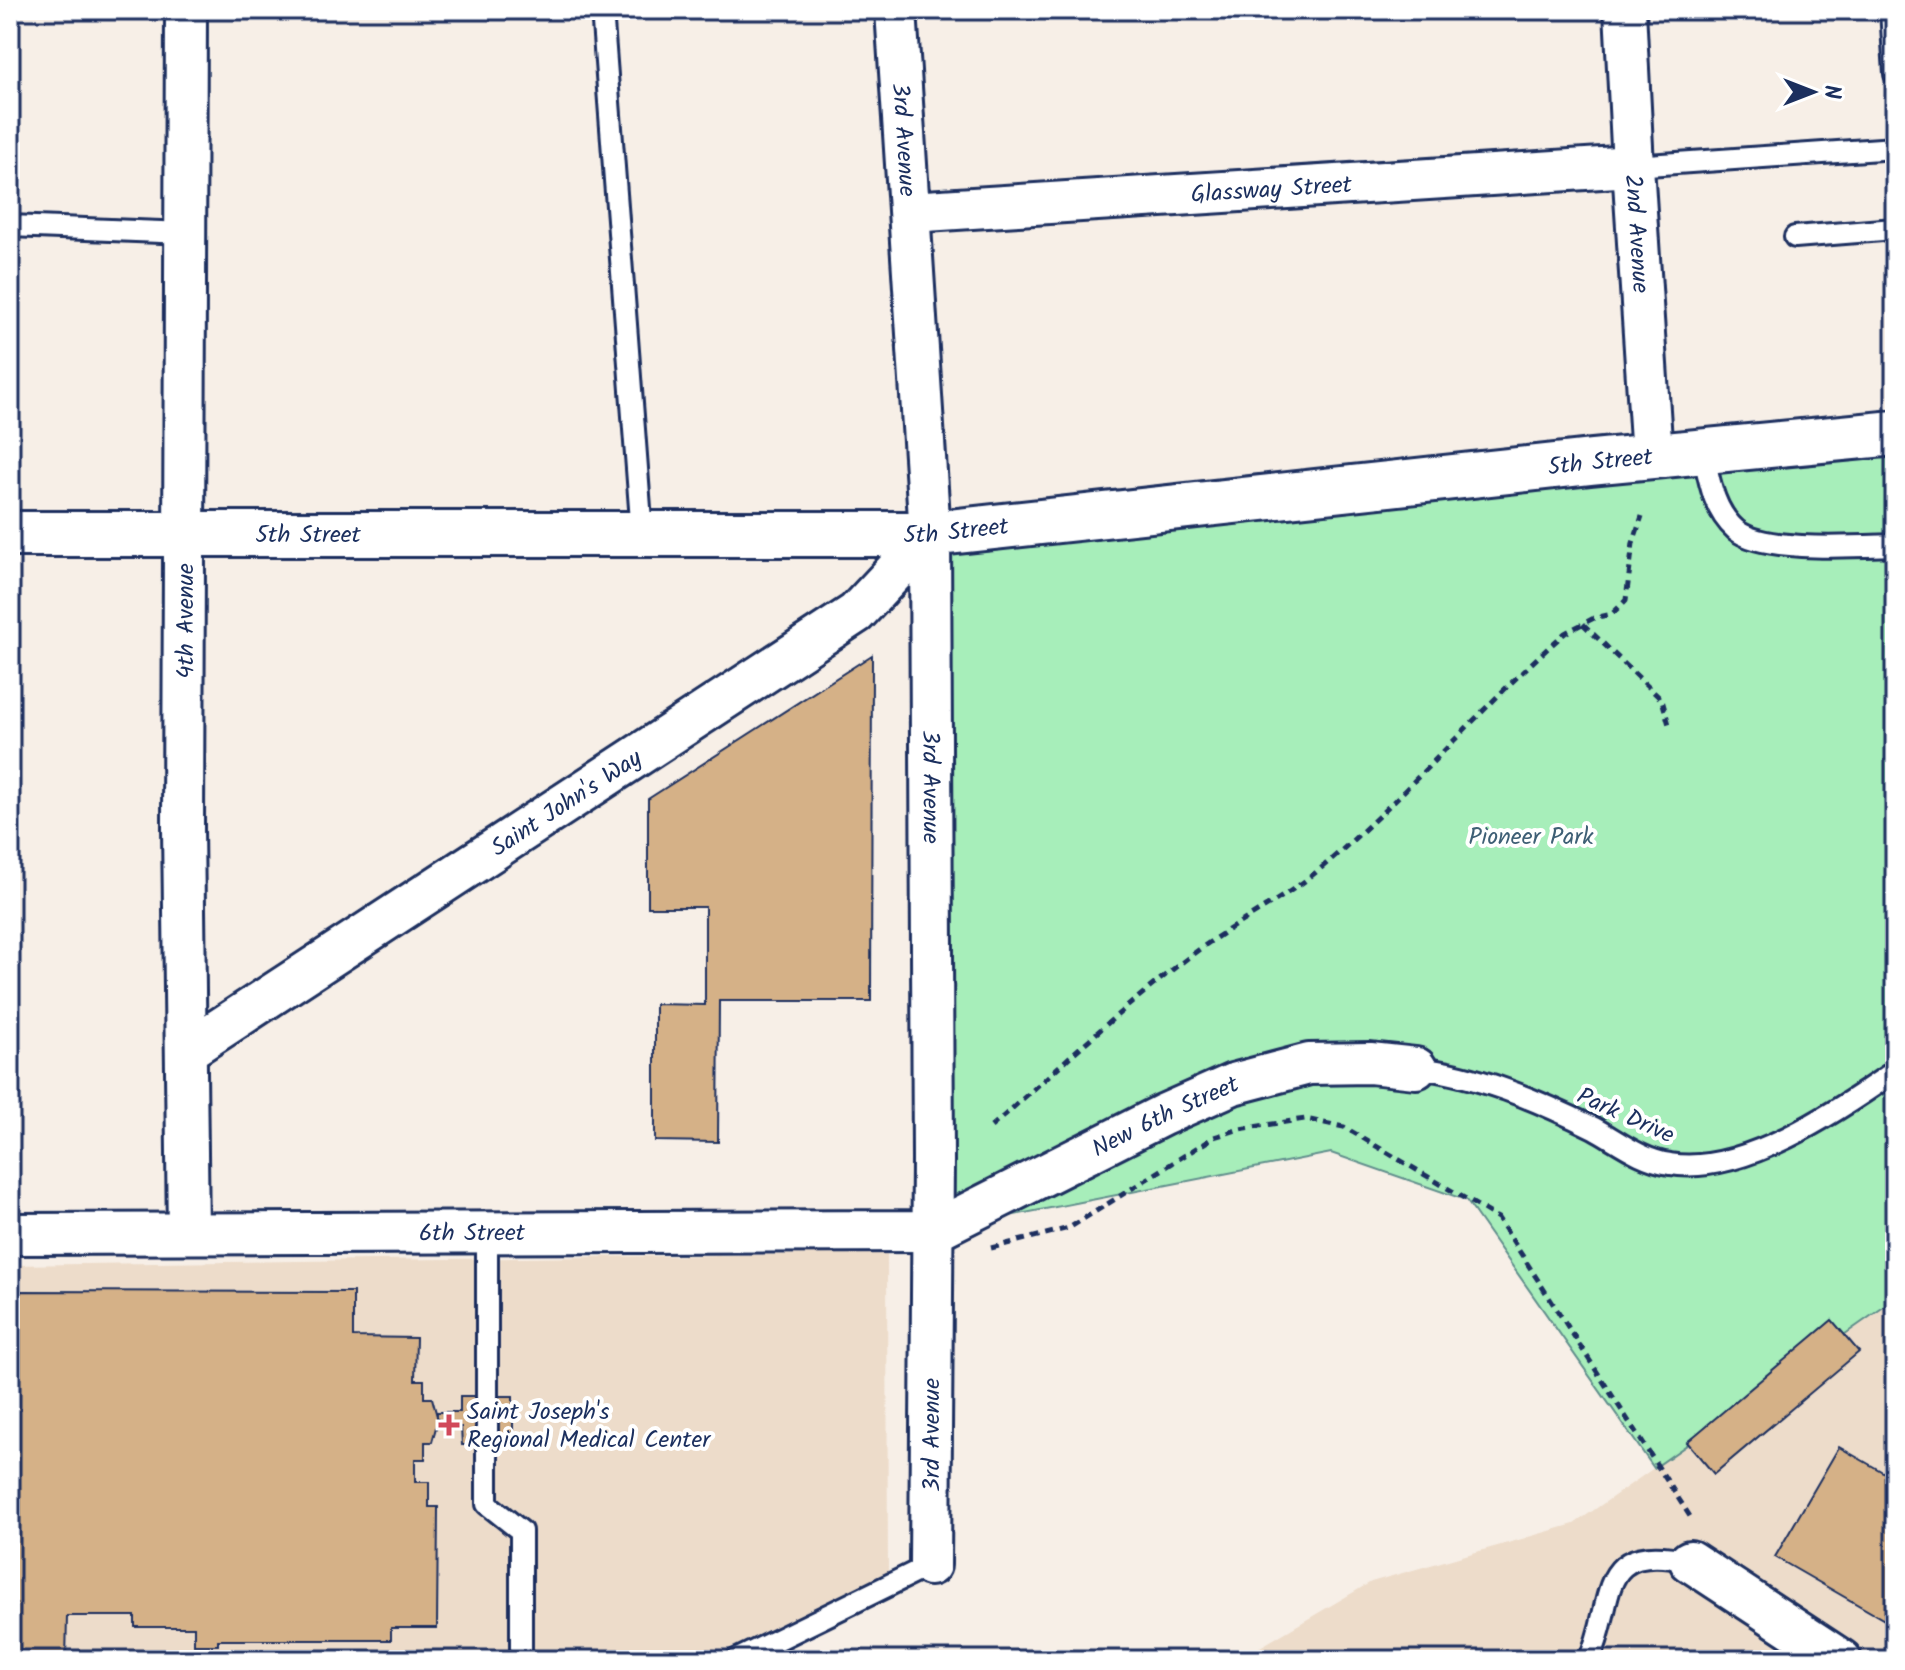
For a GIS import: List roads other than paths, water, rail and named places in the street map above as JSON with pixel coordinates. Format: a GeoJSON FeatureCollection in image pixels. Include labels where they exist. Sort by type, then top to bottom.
{"type":"FeatureCollection","features":[{"type":"Feature","properties":{"kind":"street","name":"4th Avenue"},"geometry":{"type":"LineString","coordinates":[[186,10],[183,828],[188,1233]]}},
{"type":"Feature","properties":{"kind":"street","name":"3rd Avenue"},"geometry":{"type":"LineString","coordinates":[[896,10],[930,534],[933,1231],[930,1565]]}},
{"type":"Feature","properties":{"kind":"street","name":"2nd Avenue"},"geometry":{"type":"LineString","coordinates":[[1625,10],[1652,456]]}},
{"type":"Feature","properties":{"kind":"street","name":"Glassway Street"},"geometry":{"type":"LineString","coordinates":[[910,212],[1633,166]]}},
{"type":"Feature","properties":{"kind":"street","name":"5th Street"},"geometry":{"type":"LineString","coordinates":[[10,534],[930,534],[1652,456],[1895,433]]}},
{"type":"Feature","properties":{"kind":"street","name":"Saint John's Way"},"geometry":{"type":"LineString","coordinates":[[186,1051],[843,623],[930,534]]}},
{"type":"Feature","properties":{"kind":"street","name":"New 6th Street"},"geometry":{"type":"LineString","coordinates":[[933,1231],[1163,1115],[1233,1084],[1309,1064],[1370,1063],[1416,1068]]}},
{"type":"Feature","properties":{"kind":"street","name":"6th Street"},"geometry":{"type":"LineString","coordinates":[[10,1234],[933,1231]]}},
{"type":"Feature","properties":{"kind":"street"},"geometry":{"type":"LineString","coordinates":[[1690,1561],[1839,1660]]}},
{"type":"Feature","properties":{"kind":"lane"},"geometry":{"type":"LineString","coordinates":[[602,10],[642,534]]}},
{"type":"Feature","properties":{"kind":"lane"},"geometry":{"type":"LineString","coordinates":[[1891,10],[1895,74]]}},
{"type":"Feature","properties":{"kind":"lane"},"geometry":{"type":"LineString","coordinates":[[1633,166],[1895,148]]}},
{"type":"Feature","properties":{"kind":"lane"},"geometry":{"type":"LineString","coordinates":[[10,226],[186,233]]}},
{"type":"Feature","properties":{"kind":"lane"},"geometry":{"type":"LineString","coordinates":[[1795,237],[1895,229]]}},
{"type":"Feature","properties":{"kind":"lane"},"geometry":{"type":"LineString","coordinates":[[1703,451],[1713,497],[1737,530],[1771,543],[1832,548],[1895,545]]}},
{"type":"Feature","properties":{"kind":"lane","name":"Park Drive"},"geometry":{"type":"LineString","coordinates":[[1416,1068],[1450,1072],[1527,1100],[1595,1129],[1625,1148],[1668,1164],[1704,1166],[1734,1159],[1790,1136],[1848,1104],[1895,1071]]}},
{"type":"Feature","properties":{"kind":"lane"},"geometry":{"type":"LineString","coordinates":[[487,1232],[487,1504],[521,1531],[521,1660]]}},
{"type":"Feature","properties":{"kind":"lane"},"geometry":{"type":"LineString","coordinates":[[1589,1660],[1599,1639],[1610,1582],[1626,1563],[1662,1556],[1690,1561]]}},
{"type":"Feature","properties":{"kind":"lane"},"geometry":{"type":"LineString","coordinates":[[736,1660],[930,1565]]}},
{"type":"Feature","properties":{"kind":"place","name":"Saint Joseph's Regional Medical Center"},"geometry":{"type":"Point","coordinates":[449,1425]}},
{"type":"Feature","properties":{"kind":"park label","name":"Pioneer Park"},"geometry":{"type":"Point","coordinates":[1531,836]}}]}
